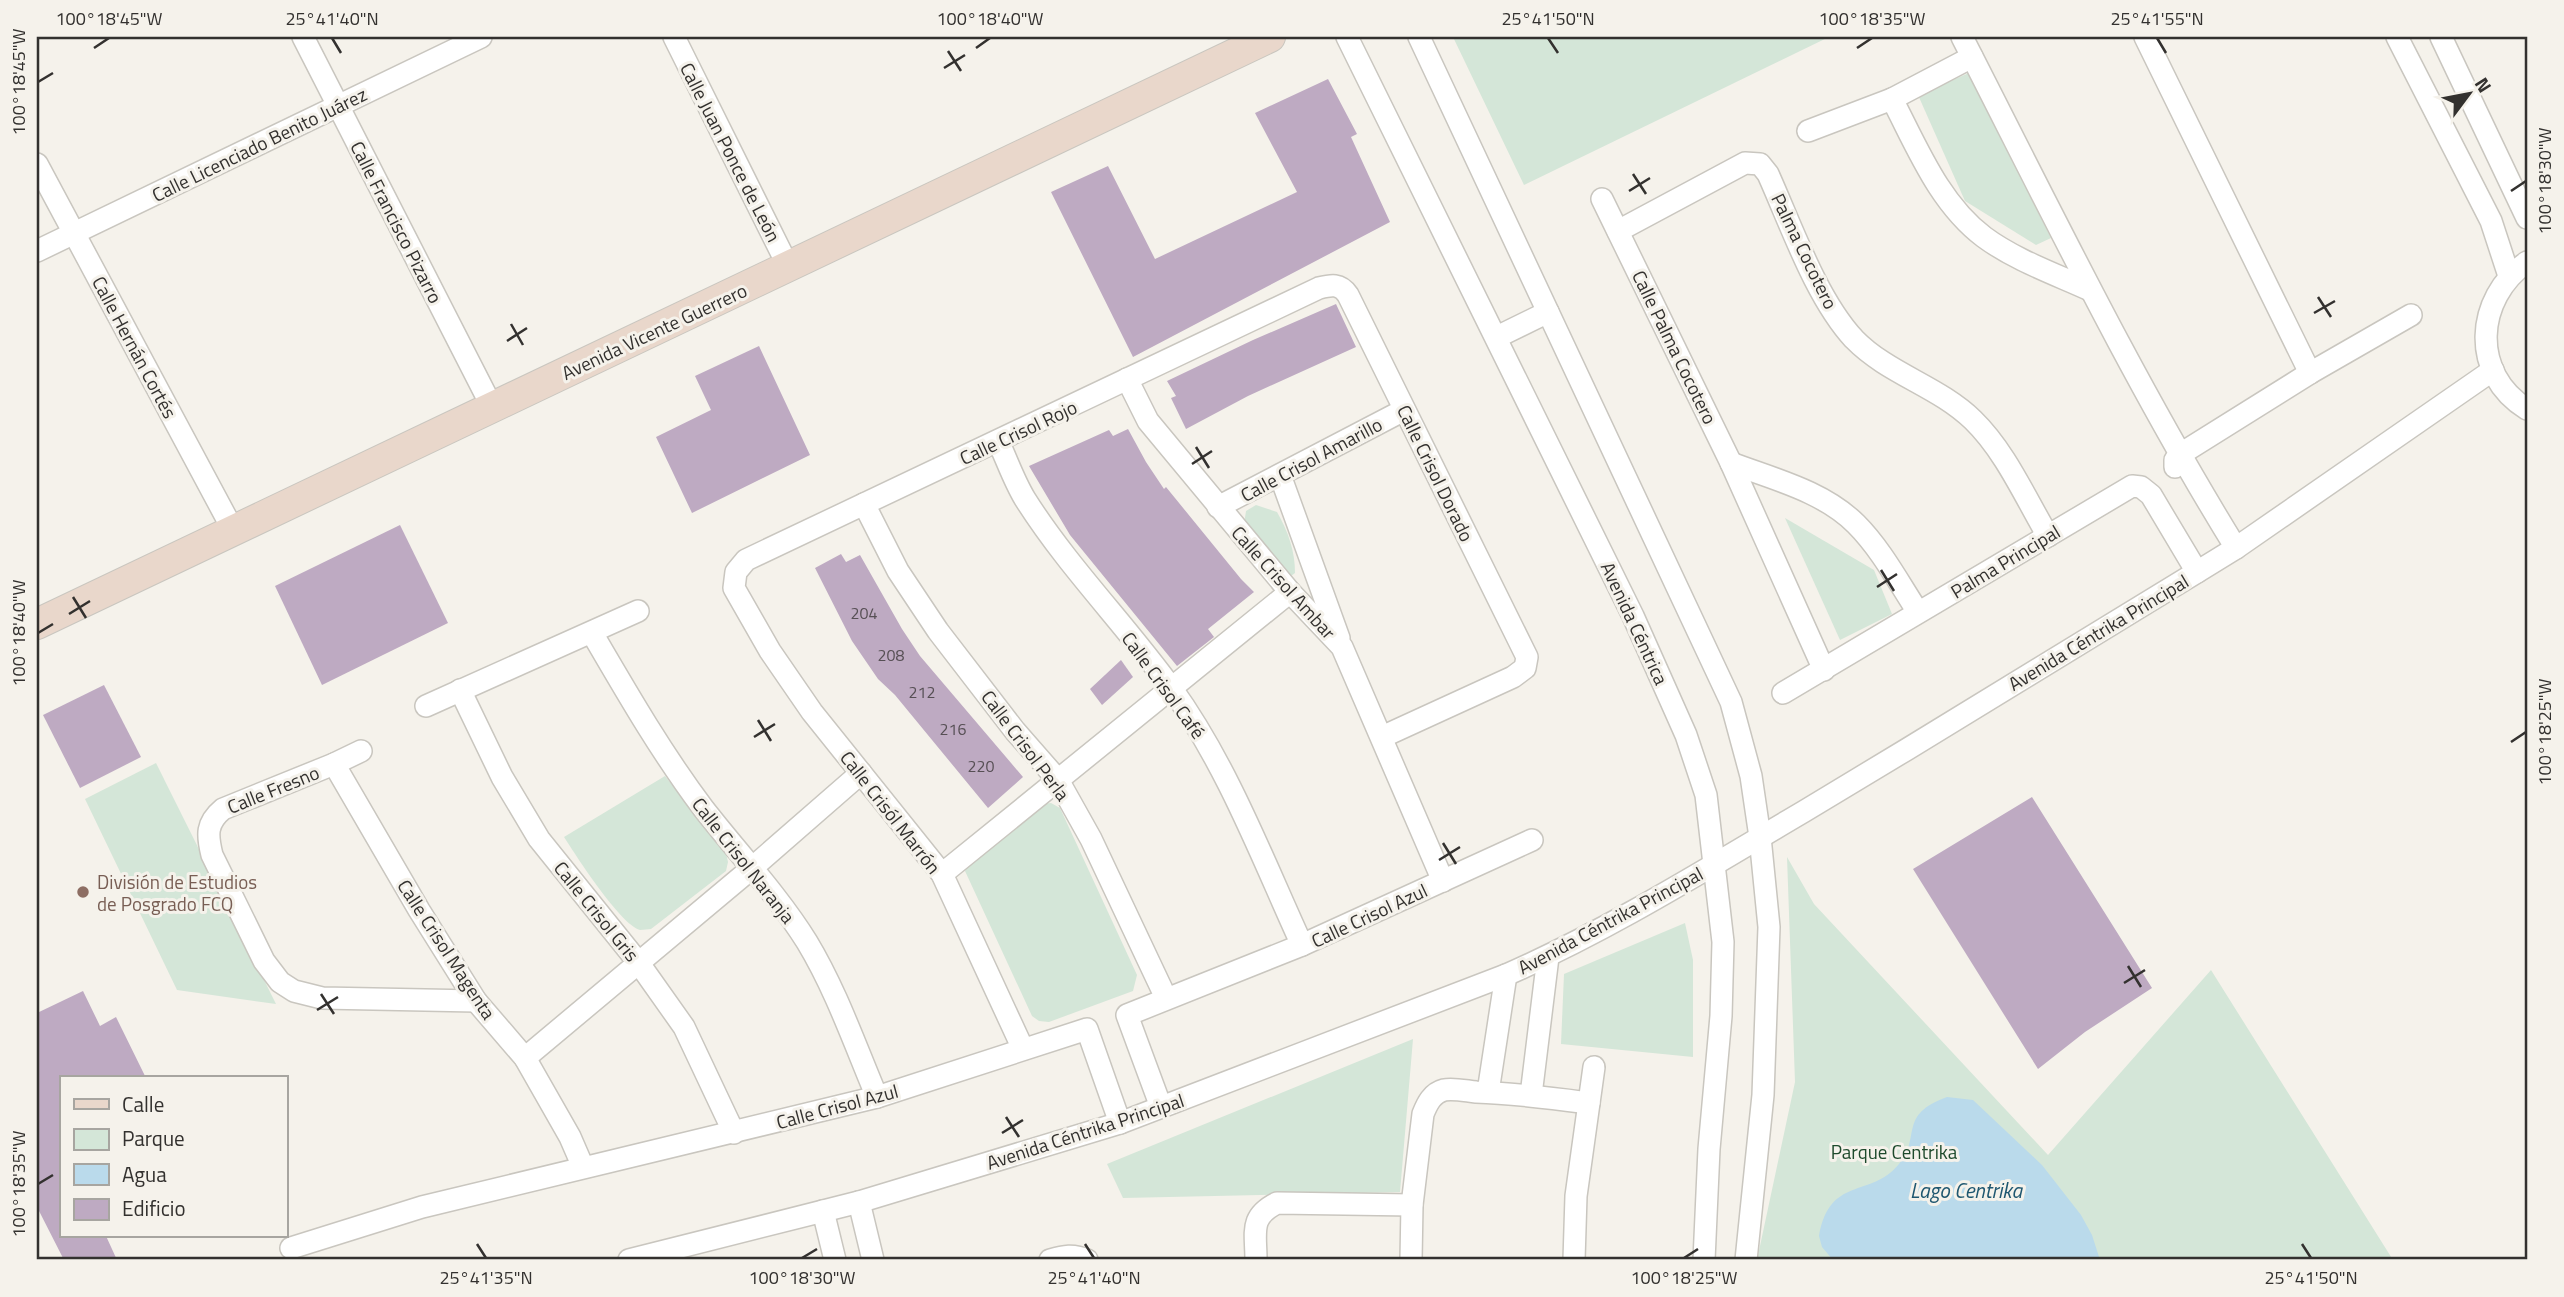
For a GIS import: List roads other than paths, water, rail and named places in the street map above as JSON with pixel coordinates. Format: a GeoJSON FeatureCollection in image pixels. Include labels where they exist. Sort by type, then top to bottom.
{"type":"FeatureCollection","features":[{"type":"Feature","properties":{"kind":"main road","name":"Avenida Vicente Guerrero"},"geometry":{"type":"LineString","coordinates":[[37,624],[1270,37]]}},
{"type":"Feature","properties":{"kind":"street","name":"Calle Francisco Pizarro"},"geometry":{"type":"LineString","coordinates":[[303,37],[492,407]]}},
{"type":"Feature","properties":{"kind":"street","name":"Calle Licenciado Benito Juárez"},"geometry":{"type":"LineString","coordinates":[[37,251],[481,37]]}},
{"type":"Feature","properties":{"kind":"street","name":"Calle Juan Ponce de León"},"geometry":{"type":"LineString","coordinates":[[674,37],[789,268]]}},
{"type":"Feature","properties":{"kind":"street","name":"Avenida Céntrica"},"geometry":{"type":"LineString","coordinates":[[1347,37],[1633,616],[1686,735],[1706,795],[1716,863],[1723,942],[1704,1260]]}},
{"type":"Feature","properties":{"kind":"street"},"geometry":{"type":"LineString","coordinates":[[1419,37],[1731,702],[1751,776],[1769,927],[1763,1095],[1746,1260]]}},
{"type":"Feature","properties":{"kind":"street"},"geometry":{"type":"LineString","coordinates":[[1962,37],[2090,290],[2231,551]]}},
{"type":"Feature","properties":{"kind":"street"},"geometry":{"type":"LineString","coordinates":[[2145,37],[2310,373]]}},
{"type":"Feature","properties":{"kind":"street"},"geometry":{"type":"LineString","coordinates":[[2397,37],[2491,221],[2509,276]]}},
{"type":"Feature","properties":{"kind":"street"},"geometry":{"type":"LineString","coordinates":[[2441,37],[2527,218]]}},
{"type":"Feature","properties":{"kind":"street"},"geometry":{"type":"LineString","coordinates":[[1808,131],[1892,99],[1972,57]]}},
{"type":"Feature","properties":{"kind":"street"},"geometry":{"type":"LineString","coordinates":[[1892,99],[1936,183],[1959,215],[2004,250],[2090,290]]}},
{"type":"Feature","properties":{"kind":"street","name":"Palma Cocotero"},"geometry":{"type":"LineString","coordinates":[[1618,231],[1745,163],[1760,164],[1768,174],[1820,288],[1838,319],[1856,340],[1885,364],[1940,396],[1972,419],[1998,450],[2048,536]]}},
{"type":"Feature","properties":{"kind":"street","name":"Calle Hernán Cortés"},"geometry":{"type":"LineString","coordinates":[[37,164],[233,530]]}},
{"type":"Feature","properties":{"kind":"street","name":"Calle Palma Cocotero"},"geometry":{"type":"LineString","coordinates":[[1602,199],[1731,463],[1824,670]]}},
{"type":"Feature","properties":{"kind":"street"},"geometry":{"type":"LineString","coordinates":[[2527,262],[2509,276],[2493,300],[2486,328],[2488,357],[2493,370],[2517,403],[2527,409]]}},
{"type":"Feature","properties":{"kind":"street","name":"Calle Crisol Dorado"},"geometry":{"type":"LineString","coordinates":[[1319,288],[1337,285],[1344,289],[1527,657],[1525,668],[1513,677],[1382,737]]}},
{"type":"Feature","properties":{"kind":"street","name":"Calle Crisol Rojo"},"geometry":{"type":"LineString","coordinates":[[734,589],[736,572],[746,560],[1319,288]]}},
{"type":"Feature","properties":{"kind":"street"},"geometry":{"type":"LineString","coordinates":[[1497,337],[1548,312]]}},
{"type":"Feature","properties":{"kind":"street"},"geometry":{"type":"LineString","coordinates":[[2179,455],[2411,314]]}},
{"type":"Feature","properties":{"kind":"street","name":"Avenida Céntrika Principal"},"geometry":{"type":"LineString","coordinates":[[629,1260],[859,1202],[1120,1123],[1548,957],[1760,837],[2231,551],[2493,370]]}},
{"type":"Feature","properties":{"kind":"street","name":"Calle Crisol Ambar"},"geometry":{"type":"LineString","coordinates":[[1127,379],[1147,421],[1290,592],[1342,647],[1443,881]]}},
{"type":"Feature","properties":{"kind":"street","name":"Calle Crisol Amarillo"},"geometry":{"type":"LineString","coordinates":[[1218,507],[1404,410]]}},
{"type":"Feature","properties":{"kind":"street","name":"Calle Crisol Café"},"geometry":{"type":"LineString","coordinates":[[998,441],[1031,507],[1058,546],[1171,688],[1200,731],[1233,792],[1301,946]]}},
{"type":"Feature","properties":{"kind":"street"},"geometry":{"type":"LineString","coordinates":[[1731,463],[1818,496],[1856,524],[1918,612]]}},
{"type":"Feature","properties":{"kind":"street"},"geometry":{"type":"LineString","coordinates":[[1280,475],[1342,647]]}},
{"type":"Feature","properties":{"kind":"street","name":"Palma Principal"},"geometry":{"type":"LineString","coordinates":[[1783,693],[2132,486],[2141,487],[2151,495],[2197,572]]}},
{"type":"Feature","properties":{"kind":"street","name":"Calle Crisol Perla"},"geometry":{"type":"LineString","coordinates":[[864,504],[898,571],[938,631],[1015,731],[1058,780],[1091,839],[1166,998]]}},
{"type":"Feature","properties":{"kind":"street","name":"Calle Crisól Marrón"},"geometry":{"type":"LineString","coordinates":[[734,589],[770,651],[812,712],[942,874],[1023,1049]]}},
{"type":"Feature","properties":{"kind":"street"},"geometry":{"type":"LineString","coordinates":[[942,874],[1290,592]]}},
{"type":"Feature","properties":{"kind":"street"},"geometry":{"type":"LineString","coordinates":[[426,706],[638,611]]}},
{"type":"Feature","properties":{"kind":"street","name":"Calle Crisol Naranja"},"geometry":{"type":"LineString","coordinates":[[592,633],[642,719],[680,776],[782,905],[808,944],[837,1000],[877,1097]]}},
{"type":"Feature","properties":{"kind":"street","name":"Calle Crisol Gris"},"geometry":{"type":"LineString","coordinates":[[460,690],[502,777],[539,839],[638,962],[684,1027],[734,1133]]}},
{"type":"Feature","properties":{"kind":"street","name":"Calle Fresno"},"geometry":{"type":"LineString","coordinates":[[360,751],[334,764],[236,802],[214,816],[209,824],[207,837],[212,855],[264,961],[281,982],[294,991],[322,998],[476,1001]]}},
{"type":"Feature","properties":{"kind":"street","name":"Calle Crisol Magenta"},"geometry":{"type":"LineString","coordinates":[[334,764],[419,910],[476,1001],[525,1058],[570,1137],[583,1167]]}},
{"type":"Feature","properties":{"kind":"street"},"geometry":{"type":"LineString","coordinates":[[525,1058],[861,774]]}},
{"type":"Feature","properties":{"kind":"street","name":"Calle Crisol Azul"},"geometry":{"type":"LineString","coordinates":[[1161,1107],[1127,1015],[1301,946],[1532,840]]}},
{"type":"Feature","properties":{"kind":"street"},"geometry":{"type":"LineString","coordinates":[[1531,1095],[1548,957]]}},
{"type":"Feature","properties":{"kind":"street"},"geometry":{"type":"LineString","coordinates":[[1488,1092],[1506,975]]}},
{"type":"Feature","properties":{"kind":"street","name":"Calle Crisol Azul"},"geometry":{"type":"LineString","coordinates":[[291,1248],[422,1207],[877,1097],[1087,1029],[1120,1123]]}},
{"type":"Feature","properties":{"kind":"street"},"geometry":{"type":"LineString","coordinates":[[1574,1260],[1576,1196],[1594,1068]]}},
{"type":"Feature","properties":{"kind":"street"},"geometry":{"type":"LineString","coordinates":[[1411,1260],[1412,1205],[1423,1114],[1428,1102],[1444,1090],[1531,1095],[1589,1103]]}},
{"type":"Feature","properties":{"kind":"street"},"geometry":{"type":"LineString","coordinates":[[859,1202],[873,1260]]}},
{"type":"Feature","properties":{"kind":"street"},"geometry":{"type":"LineString","coordinates":[[1256,1260],[1255,1224],[1259,1215],[1264,1210],[1282,1203],[1412,1205]]}},
{"type":"Feature","properties":{"kind":"street"},"geometry":{"type":"LineString","coordinates":[[823,1211],[835,1260]]}},
{"type":"Feature","properties":{"kind":"street"},"geometry":{"type":"LineString","coordinates":[[1050,1260],[1066,1255],[1087,1260]]}},
{"type":"Feature","properties":{"kind":"water","name":"Lago Centrika"},"geometry":{"type":"Polygon","coordinates":[[[1947,1097],[1973,1100],[2042,1165],[2081,1215],[2092,1235],[2100,1260],[1833,1260],[1822,1247],[1819,1236],[1824,1217],[1832,1204],[1852,1190],[1888,1175],[1906,1154],[1913,1127],[1922,1111],[1947,1097]]]}},
{"type":"Feature","properties":{"kind":"place","name":"División de Estudios de Posgrado FCQ"},"geometry":{"type":"Point","coordinates":[83,892]}},
{"type":"Feature","properties":{"kind":"park label","name":"Parque Centrika"},"geometry":{"type":"Point","coordinates":[1894,1151]}}]}
